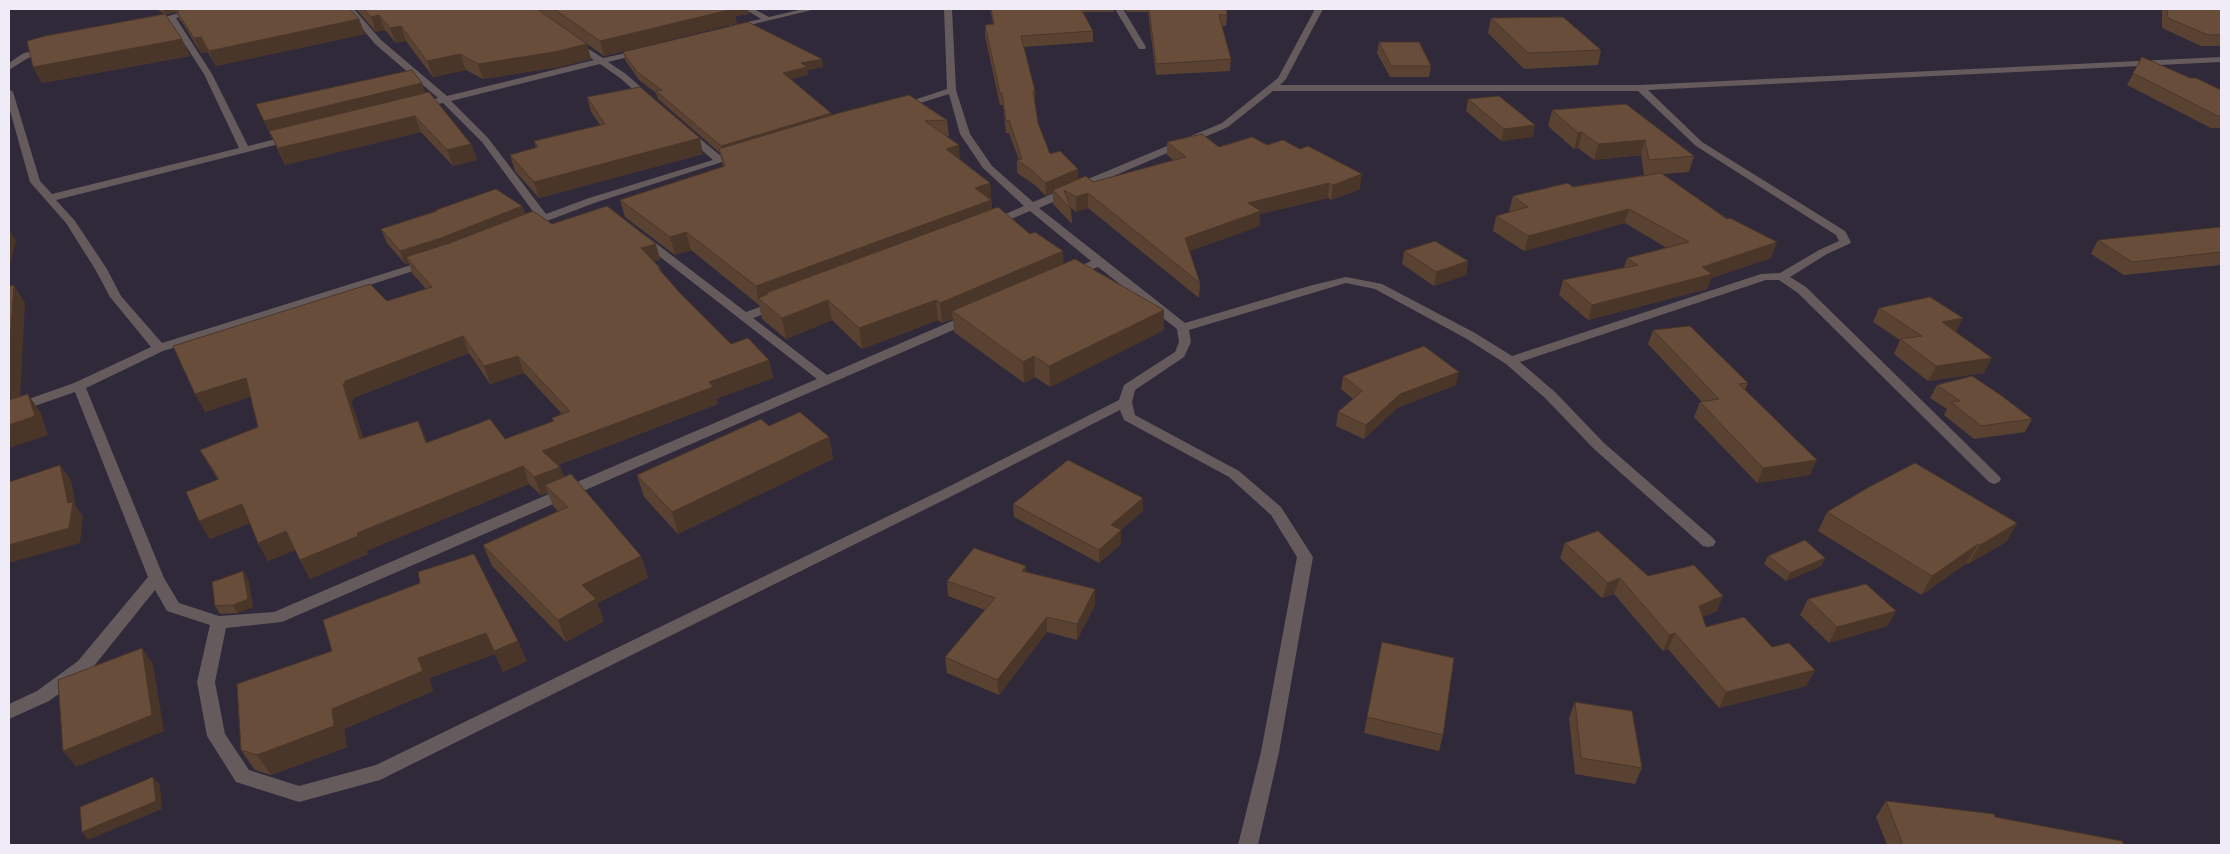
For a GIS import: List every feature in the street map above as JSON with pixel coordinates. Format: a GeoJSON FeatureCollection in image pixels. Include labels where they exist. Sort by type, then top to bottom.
{"type":"FeatureCollection","features":[{"type":"Feature","properties":{"kind":"street"},"geometry":{"type":"LineString","coordinates":[[142,24],[203,9]]}},
{"type":"Feature","properties":{"kind":"street"},"geometry":{"type":"LineString","coordinates":[[350,9],[378,42],[445,100],[485,140],[543,218]]}},
{"type":"Feature","properties":{"kind":"street"},"geometry":{"type":"LineString","coordinates":[[749,9],[767,19]]}},
{"type":"Feature","properties":{"kind":"street"},"geometry":{"type":"LineString","coordinates":[[721,31],[812,9]]}},
{"type":"Feature","properties":{"kind":"street"},"geometry":{"type":"LineString","coordinates":[[948,9],[952,90],[965,134],[988,168],[1032,208],[1183,328],[1185,342],[1180,354],[1129,388],[1126,402],[1129,417],[1234,474],[1276,511],[1304,557],[1270,752],[1248,845]]}},
{"type":"Feature","properties":{"kind":"street"},"geometry":{"type":"LineString","coordinates":[[1119,9],[1142,47]]}},
{"type":"Feature","properties":{"kind":"street"},"geometry":{"type":"LineString","coordinates":[[986,226],[1225,125],[1282,79],[1319,9]]}},
{"type":"Feature","properties":{"kind":"street"},"geometry":{"type":"LineString","coordinates":[[171,17],[208,74],[245,150]]}},
{"type":"Feature","properties":{"kind":"street"},"geometry":{"type":"LineString","coordinates":[[563,35],[623,76],[660,109]]}},
{"type":"Feature","properties":{"kind":"street"},"geometry":{"type":"LineString","coordinates":[[9,67],[25,56],[57,46]]}},
{"type":"Feature","properties":{"kind":"street"},"geometry":{"type":"LineString","coordinates":[[407,109],[648,50]]}},
{"type":"Feature","properties":{"kind":"street"},"geometry":{"type":"LineString","coordinates":[[1272,88],[1640,88],[2221,60]]}},
{"type":"Feature","properties":{"kind":"street"},"geometry":{"type":"LineString","coordinates":[[1640,88],[1699,144],[1841,233],[1845,242],[1823,252],[1782,277]]}},
{"type":"Feature","properties":{"kind":"street"},"geometry":{"type":"LineString","coordinates":[[887,110],[952,90]]}},
{"type":"Feature","properties":{"kind":"street"},"geometry":{"type":"LineString","coordinates":[[9,92],[35,182],[70,221],[101,269],[116,297],[159,348]]}},
{"type":"Feature","properties":{"kind":"street"},"geometry":{"type":"LineString","coordinates":[[682,128],[720,161]]}},
{"type":"Feature","properties":{"kind":"street"},"geometry":{"type":"LineString","coordinates":[[50,198],[302,135]]}},
{"type":"Feature","properties":{"kind":"street"},"geometry":{"type":"LineString","coordinates":[[520,228],[593,200],[748,153]]}},
{"type":"Feature","properties":{"kind":"street"},"geometry":{"type":"LineString","coordinates":[[593,200],[608,212]]}},
{"type":"Feature","properties":{"kind":"street"},"geometry":{"type":"LineString","coordinates":[[638,235],[826,380]]}},
{"type":"Feature","properties":{"kind":"street"},"geometry":{"type":"LineString","coordinates":[[9,411],[79,386],[159,348],[442,258]]}},
{"type":"Feature","properties":{"kind":"street"},"geometry":{"type":"LineString","coordinates":[[1063,278],[1099,262]]}},
{"type":"Feature","properties":{"kind":"street"},"geometry":{"type":"LineString","coordinates":[[1511,361],[1765,276],[1782,277],[1802,290],[1994,479]]}},
{"type":"Feature","properties":{"kind":"street"},"geometry":{"type":"LineString","coordinates":[[1183,328],[1313,288],[1346,280],[1378,286],[1471,336],[1511,361],[1550,395],[1599,446],[1708,542]]}},
{"type":"Feature","properties":{"kind":"street"},"geometry":{"type":"LineString","coordinates":[[744,317],[791,300]]}},
{"type":"Feature","properties":{"kind":"street"},"geometry":{"type":"LineString","coordinates":[[79,386],[156,578],[173,607],[219,622],[276,618],[981,313]]}},
{"type":"Feature","properties":{"kind":"street"},"geometry":{"type":"LineString","coordinates":[[219,622],[206,682],[216,736],[243,776],[299,794],[380,772],[953,490],[1126,402]]}},
{"type":"Feature","properties":{"kind":"street"},"geometry":{"type":"LineString","coordinates":[[9,712],[43,696],[84,666],[156,578]]}},
{"type":"Feature","properties":{"kind":"building"},"geometry":{"type":"Polygon","coordinates":[[[176,9],[350,9],[359,19],[209,51],[201,37],[194,38],[176,9]]]}},
{"type":"Feature","properties":{"kind":"building"},"geometry":{"type":"Polygon","coordinates":[[[364,9],[537,9],[587,44],[554,52],[478,64],[460,54],[427,61],[401,26],[390,28],[379,15],[371,17],[364,9]]]}},
{"type":"Feature","properties":{"kind":"building"},"geometry":{"type":"Polygon","coordinates":[[[554,9],[733,9],[600,41],[554,9]]]}},
{"type":"Feature","properties":{"kind":"building"},"geometry":{"type":"Polygon","coordinates":[[[991,9],[1081,9],[1093,31],[1021,36],[1035,91],[1033,91],[1038,123],[1050,154],[1060,151],[1078,169],[1045,183],[1034,172],[1017,160],[1022,159],[1009,120],[1006,121],[1002,93],[1000,93],[985,25],[994,24],[991,9]]]}},
{"type":"Feature","properties":{"kind":"building"},"geometry":{"type":"Polygon","coordinates":[[[1149,9],[1226,9],[1227,15],[1219,15],[1231,59],[1156,64],[1149,9]]]}},
{"type":"Feature","properties":{"kind":"building"},"geometry":{"type":"Polygon","coordinates":[[[2167,9],[2221,9],[2221,35],[2208,35],[2168,18],[2167,9]]]}},
{"type":"Feature","properties":{"kind":"building"},"geometry":{"type":"Polygon","coordinates":[[[165,14],[182,39],[33,67],[27,41],[165,14]]]}},
{"type":"Feature","properties":{"kind":"building"},"geometry":{"type":"Polygon","coordinates":[[[1563,17],[1601,50],[1528,53],[1491,18],[1563,17]]]}},
{"type":"Feature","properties":{"kind":"building"},"geometry":{"type":"Polygon","coordinates":[[[748,22],[822,59],[801,63],[807,67],[783,73],[831,113],[721,146],[656,91],[662,90],[637,72],[623,52],[748,22]]]}},
{"type":"Feature","properties":{"kind":"building"},"geometry":{"type":"Polygon","coordinates":[[[1379,42],[1419,42],[1431,66],[1391,66],[1379,42]]]}},
{"type":"Feature","properties":{"kind":"building"},"geometry":{"type":"Polygon","coordinates":[[[2142,57],[2221,90],[2221,116],[2133,73],[2142,57]]]}},
{"type":"Feature","properties":{"kind":"building"},"geometry":{"type":"Polygon","coordinates":[[[412,70],[422,83],[264,121],[256,104],[412,70]]]}},
{"type":"Feature","properties":{"kind":"building"},"geometry":{"type":"Polygon","coordinates":[[[640,87],[700,138],[534,182],[510,155],[538,147],[534,141],[605,124],[587,97],[640,87]]]}},
{"type":"Feature","properties":{"kind":"building"},"geometry":{"type":"Polygon","coordinates":[[[429,92],[471,144],[447,150],[415,116],[278,148],[269,131],[429,92]]]}},
{"type":"Feature","properties":{"kind":"building"},"geometry":{"type":"Polygon","coordinates":[[[909,95],[947,120],[925,121],[959,145],[946,149],[990,183],[975,188],[991,200],[756,286],[686,232],[670,237],[620,200],[725,166],[719,149],[839,113],[909,95]]]}},
{"type":"Feature","properties":{"kind":"building"},"geometry":{"type":"Polygon","coordinates":[[[1499,96],[1535,125],[1504,129],[1468,99],[1499,96]]]}},
{"type":"Feature","properties":{"kind":"building"},"geometry":{"type":"Polygon","coordinates":[[[1626,104],[1694,156],[1649,160],[1645,140],[1598,144],[1582,132],[1578,133],[1552,110],[1626,104]]]}},
{"type":"Feature","properties":{"kind":"building"},"geometry":{"type":"Polygon","coordinates":[[[1202,134],[1219,147],[1252,137],[1267,145],[1283,140],[1300,149],[1308,146],[1362,174],[1333,185],[1329,183],[1248,203],[1261,211],[1185,238],[1200,283],[1088,193],[1076,197],[1064,190],[1071,209],[1053,190],[1086,176],[1093,182],[1186,157],[1167,142],[1202,134]]]}},
{"type":"Feature","properties":{"kind":"building"},"geometry":{"type":"Polygon","coordinates":[[[1661,173],[1727,219],[1730,218],[1777,242],[1702,267],[1712,274],[1592,305],[1563,280],[1638,265],[1627,258],[1689,242],[1629,209],[1528,236],[1496,216],[1528,207],[1513,196],[1568,183],[1573,187],[1661,173]]]}},
{"type":"Feature","properties":{"kind":"building"},"geometry":{"type":"Polygon","coordinates":[[[496,189],[522,206],[441,238],[400,251],[381,229],[437,211],[496,189]]]}},
{"type":"Feature","properties":{"kind":"building"},"geometry":{"type":"Polygon","coordinates":[[[607,206],[656,244],[641,248],[680,293],[731,344],[748,338],[769,360],[709,382],[713,387],[542,451],[560,467],[534,477],[523,466],[357,533],[358,536],[300,560],[286,531],[258,543],[242,504],[199,521],[186,492],[219,479],[200,450],[258,427],[246,378],[195,394],[173,346],[370,284],[387,301],[432,287],[406,257],[450,243],[533,211],[552,224],[607,206]],[[463,336],[345,381],[343,384],[360,439],[418,421],[426,443],[490,419],[505,439],[554,421],[552,418],[570,411],[518,356],[484,366],[463,336]]]}},
{"type":"Feature","properties":{"kind":"building"},"geometry":{"type":"Polygon","coordinates":[[[998,207],[1030,234],[1035,232],[1063,251],[940,303],[936,300],[859,328],[828,300],[782,318],[758,298],[768,294],[766,293],[998,207]]]}},
{"type":"Feature","properties":{"kind":"building"},"geometry":{"type":"Polygon","coordinates":[[[2221,227],[2221,252],[2132,262],[2098,240],[2221,227]]]}},
{"type":"Feature","properties":{"kind":"building"},"geometry":{"type":"Polygon","coordinates":[[[1435,241],[1468,261],[1436,272],[1404,251],[1435,241]]]}},
{"type":"Feature","properties":{"kind":"building"},"geometry":{"type":"Polygon","coordinates":[[[1075,259],[1164,310],[1049,366],[1034,356],[1023,362],[952,311],[1075,259]]]}},
{"type":"Feature","properties":{"kind":"building"},"geometry":{"type":"Polygon","coordinates":[[[14,285],[9,358],[9,286],[14,285]]]}},
{"type":"Feature","properties":{"kind":"building"},"geometry":{"type":"Polygon","coordinates":[[[1930,297],[1963,318],[1942,322],[1992,358],[1936,366],[1900,339],[1922,336],[1879,308],[1930,297]]]}},
{"type":"Feature","properties":{"kind":"building"},"geometry":{"type":"Polygon","coordinates":[[[1690,326],[1748,383],[1739,384],[1817,460],[1763,468],[1700,402],[1719,399],[1653,330],[1690,326]]]}},
{"type":"Feature","properties":{"kind":"building"},"geometry":{"type":"Polygon","coordinates":[[[1424,346],[1459,372],[1400,394],[1366,425],[1338,412],[1362,391],[1343,376],[1424,346]]]}},
{"type":"Feature","properties":{"kind":"building"},"geometry":{"type":"Polygon","coordinates":[[[1972,376],[2032,419],[1981,426],[1951,402],[1960,401],[1937,385],[1972,376]]]}},
{"type":"Feature","properties":{"kind":"building"},"geometry":{"type":"Polygon","coordinates":[[[28,394],[35,416],[9,425],[9,400],[28,394]]]}},
{"type":"Feature","properties":{"kind":"building"},"geometry":{"type":"Polygon","coordinates":[[[800,412],[829,437],[672,512],[637,475],[761,419],[769,426],[800,412]]]}},
{"type":"Feature","properties":{"kind":"building"},"geometry":{"type":"Polygon","coordinates":[[[1068,460],[1143,498],[1111,525],[1121,530],[1099,550],[1013,504],[1068,460]]]}},
{"type":"Feature","properties":{"kind":"building"},"geometry":{"type":"Polygon","coordinates":[[[1915,463],[2017,523],[1980,545],[1978,544],[1932,576],[1827,512],[1915,463]]]}},
{"type":"Feature","properties":{"kind":"building"},"geometry":{"type":"Polygon","coordinates":[[[60,465],[68,503],[73,502],[69,528],[9,545],[9,482],[60,465]]]}},
{"type":"Feature","properties":{"kind":"building"},"geometry":{"type":"Polygon","coordinates":[[[571,474],[641,556],[582,585],[596,599],[558,620],[483,545],[568,507],[545,485],[571,474]]]}},
{"type":"Feature","properties":{"kind":"building"},"geometry":{"type":"Polygon","coordinates":[[[1598,531],[1648,576],[1694,565],[1723,596],[1699,606],[1706,627],[1744,617],[1772,647],[1789,643],[1815,670],[1726,692],[1675,633],[1669,635],[1620,578],[1608,583],[1565,543],[1598,531]]]}},
{"type":"Feature","properties":{"kind":"building"},"geometry":{"type":"Polygon","coordinates":[[[1805,540],[1825,558],[1790,573],[1768,556],[1805,540]]]}},
{"type":"Feature","properties":{"kind":"building"},"geometry":{"type":"Polygon","coordinates":[[[974,548],[1026,566],[1022,571],[1095,589],[1077,624],[1047,617],[997,680],[945,657],[995,598],[947,581],[974,548]]]}},
{"type":"Feature","properties":{"kind":"building"},"geometry":{"type":"Polygon","coordinates":[[[474,554],[518,641],[494,651],[486,633],[418,658],[423,671],[332,709],[334,726],[257,755],[241,750],[237,684],[332,651],[323,620],[420,583],[418,572],[474,554]]]}},
{"type":"Feature","properties":{"kind":"building"},"geometry":{"type":"Polygon","coordinates":[[[243,571],[248,599],[233,605],[215,606],[212,582],[243,571]]]}},
{"type":"Feature","properties":{"kind":"building"},"geometry":{"type":"Polygon","coordinates":[[[1866,584],[1896,611],[1837,627],[1808,599],[1866,584]]]}},
{"type":"Feature","properties":{"kind":"building"},"geometry":{"type":"Polygon","coordinates":[[[1382,642],[1454,658],[1443,735],[1367,717],[1382,642]]]}},
{"type":"Feature","properties":{"kind":"building"},"geometry":{"type":"Polygon","coordinates":[[[142,648],[152,715],[63,751],[58,680],[142,648]]]}},
{"type":"Feature","properties":{"kind":"building"},"geometry":{"type":"Polygon","coordinates":[[[1575,702],[1632,711],[1642,768],[1581,758],[1575,702]]]}},
{"type":"Feature","properties":{"kind":"building"},"geometry":{"type":"Polygon","coordinates":[[[153,777],[156,801],[82,832],[80,807],[153,777]]]}},
{"type":"Feature","properties":{"kind":"building"},"geometry":{"type":"Polygon","coordinates":[[[1886,801],[1994,814],[1995,817],[2122,841],[2124,845],[1903,845],[1886,801]]]}}]}
